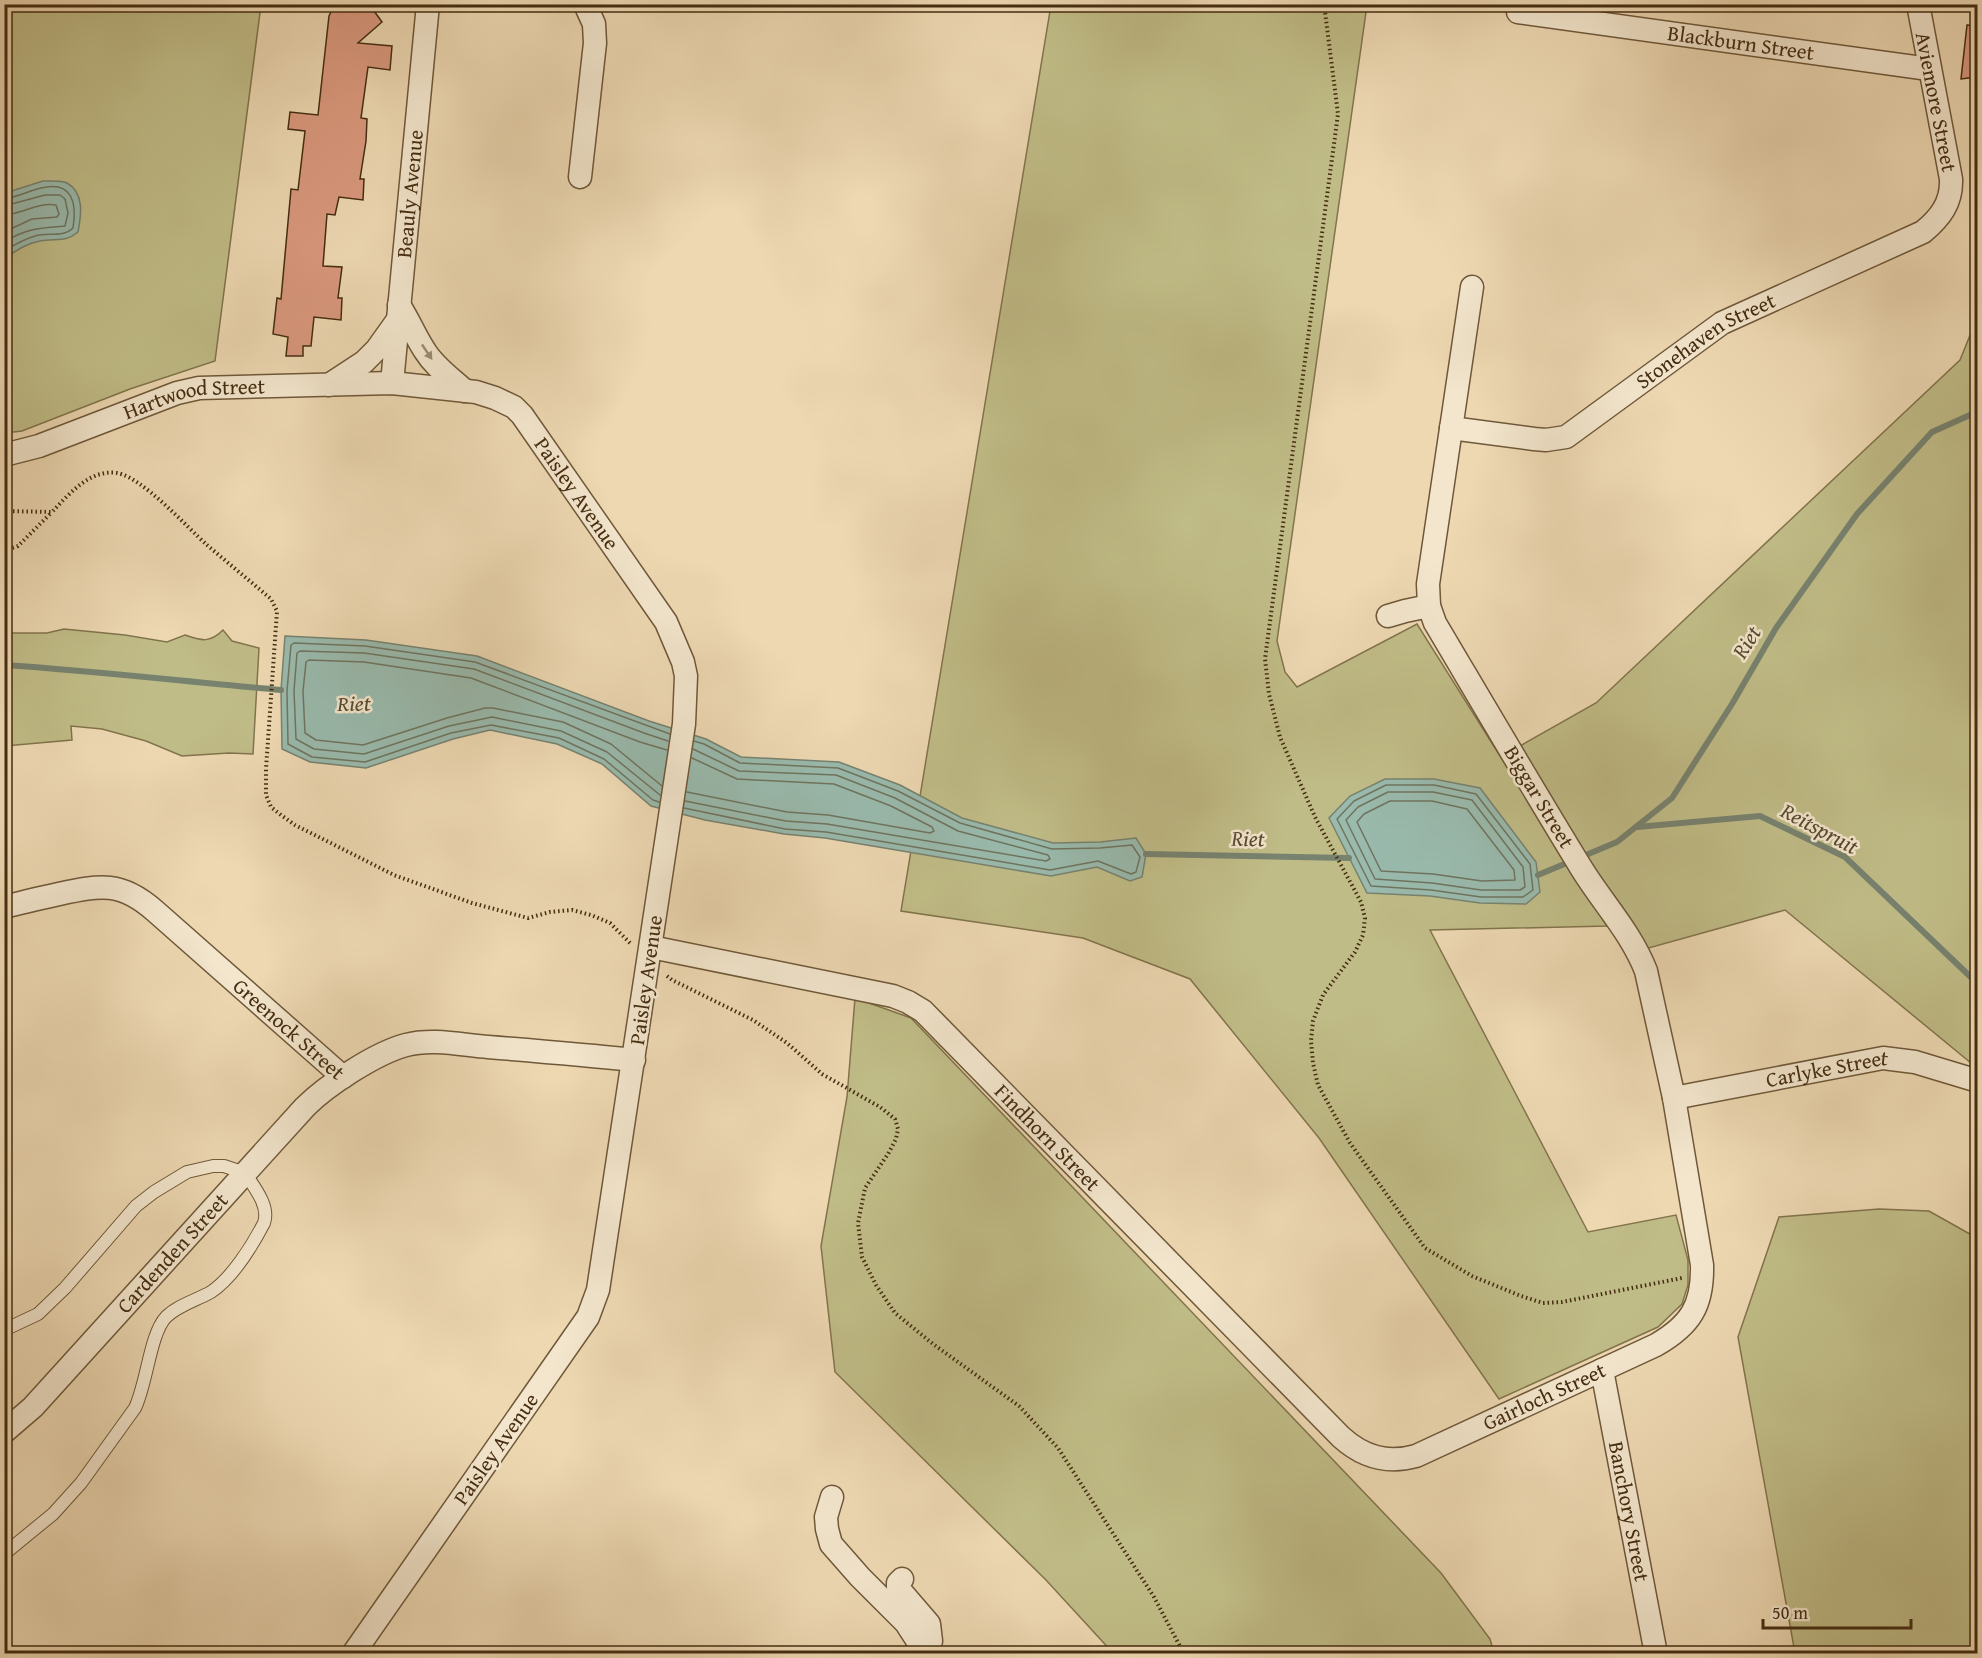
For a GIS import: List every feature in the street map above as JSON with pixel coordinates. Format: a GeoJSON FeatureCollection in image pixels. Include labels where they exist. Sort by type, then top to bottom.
{"type":"FeatureCollection","features":[{"type":"Feature","properties":{"kind":"street","name":"Beauly Avenue"},"geometry":{"type":"LineString","coordinates":[[392,383],[428,4]]}},
{"type":"Feature","properties":{"kind":"street"},"geometry":{"type":"LineString","coordinates":[[580,177],[595,43],[594,24],[585,4]]}},
{"type":"Feature","properties":{"kind":"street","name":"Aviemore Street"},"geometry":{"type":"LineString","coordinates":[[1918,4],[1949,167],[1951,187],[1949,199]]}},
{"type":"Feature","properties":{"kind":"street","name":"Blackburn Street"},"geometry":{"type":"LineString","coordinates":[[1518,12],[1929,69]]}},
{"type":"Feature","properties":{"kind":"street","name":"Stonehaven Street"},"geometry":{"type":"LineString","coordinates":[[1451,428],[1546,440],[1566,437],[1722,323],[1923,232],[1936,221],[1949,199]]}},
{"type":"Feature","properties":{"kind":"street","name":"Biggar Street"},"geometry":{"type":"LineString","coordinates":[[1472,287],[1428,584],[1429,606],[1435,623],[1587,879],[1638,951],[1642,961],[1674,1098],[1700,1248],[1702,1274],[1698,1304]]}},
{"type":"Feature","properties":{"kind":"street"},"geometry":{"type":"LineString","coordinates":[[329,385],[364,362],[377,349],[398,313],[435,364],[465,391]]}},
{"type":"Feature","properties":{"kind":"street","name":"Hartwood Street"},"geometry":{"type":"LineString","coordinates":[[4,455],[14,454],[49,442],[177,393],[199,388],[392,383]]}},
{"type":"Feature","properties":{"kind":"street","name":"Paisley Avenue"},"geometry":{"type":"LineString","coordinates":[[353,1653],[588,1317],[598,1290],[684,724],[686,676],[683,662],[666,622],[522,415],[514,407],[476,392],[392,383]]}},
{"type":"Feature","properties":{"kind":"street"},"geometry":{"type":"LineString","coordinates":[[1388,616],[1405,610],[1429,606]]}},
{"type":"Feature","properties":{"kind":"street","name":"Greenock Street"},"geometry":{"type":"LineString","coordinates":[[4,907],[100,886],[122,890],[139,897],[343,1077],[391,1050],[419,1043],[458,1044],[634,1060]]}},
{"type":"Feature","properties":{"kind":"street","name":"Findhorn Street"},"geometry":{"type":"LineString","coordinates":[[651,947],[893,996],[922,1011],[1341,1437],[1352,1446],[1374,1457]]}},
{"type":"Feature","properties":{"kind":"street","name":"Carlyke Street"},"geometry":{"type":"LineString","coordinates":[[1674,1098],[1883,1058],[1915,1062],[1977,1081]]}},
{"type":"Feature","properties":{"kind":"street","name":"Cardenden Street"},"geometry":{"type":"LineString","coordinates":[[4,1432],[33,1407],[305,1107],[343,1077]]}},
{"type":"Feature","properties":{"kind":"street","name":"Gairloch Street"},"geometry":{"type":"LineString","coordinates":[[1374,1457],[1397,1460],[1416,1456],[1602,1370],[1668,1338],[1690,1318],[1698,1304]]}},
{"type":"Feature","properties":{"kind":"street","name":"Banchory Street"},"geometry":{"type":"LineString","coordinates":[[1602,1370],[1656,1653]]}},
{"type":"Feature","properties":{"kind":"street"},"geometry":{"type":"LineString","coordinates":[[832,1497],[826,1517],[826,1529],[831,1544],[906,1623],[925,1653]]}},
{"type":"Feature","properties":{"kind":"street"},"geometry":{"type":"LineString","coordinates":[[902,1579],[898,1583],[898,1588],[929,1624],[931,1641],[925,1653]]}},
{"type":"Feature","properties":{"kind":"lane"},"geometry":{"type":"LineString","coordinates":[[4,1330],[38,1314],[65,1288],[136,1206],[154,1192],[187,1172],[204,1167],[224,1166],[246,1173],[266,1212],[261,1229],[238,1264],[219,1287],[167,1316],[155,1336],[141,1395],[135,1408],[81,1483],[53,1514],[4,1554]]}},
{"type":"Feature","properties":{"kind":"path"},"geometry":{"type":"LineString","coordinates":[[1324,4],[1338,114],[1265,659],[1269,694],[1280,737],[1315,817],[1361,902],[1365,918],[1363,935],[1355,952],[1323,995],[1313,1021],[1311,1041],[1318,1085],[1350,1143],[1425,1248],[1472,1275],[1543,1303],[1562,1302],[1702,1274]]}},
{"type":"Feature","properties":{"kind":"path"},"geometry":{"type":"LineString","coordinates":[[4,551],[18,546],[52,512]]}},
{"type":"Feature","properties":{"kind":"shaded area"},"geometry":{"type":"Polygon","coordinates":[[[4,5],[261,5],[215,361],[130,389],[22,431],[5,433],[4,5]]]}},
{"type":"Feature","properties":{"kind":"shaded area"},"geometry":{"type":"Polygon","coordinates":[[[1051,5],[1367,5],[1277,641],[1285,672],[1297,687],[1417,624],[1607,926],[1430,930],[1588,1232],[1676,1215],[1688,1260],[1688,1285],[1682,1304],[1658,1327],[1499,1399],[1319,1138],[1190,979],[1083,938],[901,911],[1051,5]]]}},
{"type":"Feature","properties":{"kind":"shaded area"},"geometry":{"type":"Polygon","coordinates":[[[1977,318],[1977,1068],[1785,910],[1638,951],[1511,751],[1596,703],[1960,360],[1977,318]]]}},
{"type":"Feature","properties":{"kind":"shaded area"},"geometry":{"type":"Polygon","coordinates":[[[64,629],[167,642],[185,635],[206,640],[223,630],[232,641],[259,648],[253,754],[182,756],[146,741],[102,729],[71,726],[72,740],[5,746],[5,633],[47,633],[64,629]]]}},
{"type":"Feature","properties":{"kind":"shaded area"},"geometry":{"type":"Polygon","coordinates":[[[855,998],[911,1018],[1441,1573],[1490,1639],[1494,1653],[1113,1653],[1046,1580],[835,1372],[821,1246],[847,1097],[855,998]]]}},
{"type":"Feature","properties":{"kind":"shaded area"},"geometry":{"type":"Polygon","coordinates":[[[1879,1209],[1929,1211],[1977,1238],[1977,1653],[1795,1653],[1738,1337],[1779,1217],[1879,1209]]]}},
{"type":"Feature","properties":{"kind":"water"},"geometry":{"type":"Polygon","coordinates":[[[43,181],[65,182],[73,187],[80,205],[78,232],[64,239],[35,242],[5,258],[5,193],[43,181]]]}},
{"type":"Feature","properties":{"kind":"water","name":"Riet"},"geometry":{"type":"Polygon","coordinates":[[[285,636],[366,640],[477,656],[649,721],[706,739],[741,757],[839,762],[900,785],[962,818],[1053,843],[1100,842],[1136,838],[1146,854],[1142,877],[1130,881],[1097,867],[1051,876],[705,820],[651,806],[602,764],[557,744],[490,730],[453,739],[366,768],[310,762],[282,749],[281,690],[285,636]]]}},
{"type":"Feature","properties":{"kind":"water"},"geometry":{"type":"Polygon","coordinates":[[[1385,779],[1434,779],[1480,788],[1536,862],[1540,892],[1526,904],[1480,903],[1430,896],[1367,893],[1329,818],[1350,796],[1385,779]]]}},
{"type":"Feature","properties":{"kind":"building"},"geometry":{"type":"Polygon","coordinates":[[[335,4],[369,4],[382,22],[358,43],[392,46],[390,70],[368,67],[361,118],[367,119],[360,179],[364,179],[363,200],[339,197],[335,215],[327,214],[323,266],[342,267],[338,298],[342,298],[341,320],[314,317],[311,346],[303,346],[303,356],[286,356],[288,337],[273,334],[277,298],[281,299],[291,189],[298,190],[305,131],[288,129],[290,112],[318,115],[329,16],[335,4]]]}},
{"type":"Feature","properties":{"kind":"building"},"geometry":{"type":"Polygon","coordinates":[[[1967,25],[1977,26],[1977,77],[1961,79],[1967,25]]]}},
{"type":"Feature","properties":{"kind":"waterway","name":"Riet"},"geometry":{"type":"LineString","coordinates":[[1538,875],[1617,842],[1672,798],[1732,704],[1776,628],[1857,514],[1932,432],[1970,415],[1978,414]]}},
{"type":"Feature","properties":{"kind":"waterway","name":"Riet"},"geometry":{"type":"LineString","coordinates":[[4,665],[281,690]]}},
{"type":"Feature","properties":{"kind":"waterway","name":"Reitspruit"},"geometry":{"type":"LineString","coordinates":[[1637,827],[1760,816],[1845,857],[1978,984]]}},
{"type":"Feature","properties":{"kind":"waterway","name":"Riet"},"geometry":{"type":"LineString","coordinates":[[1146,854],[1349,858]]}}]}
